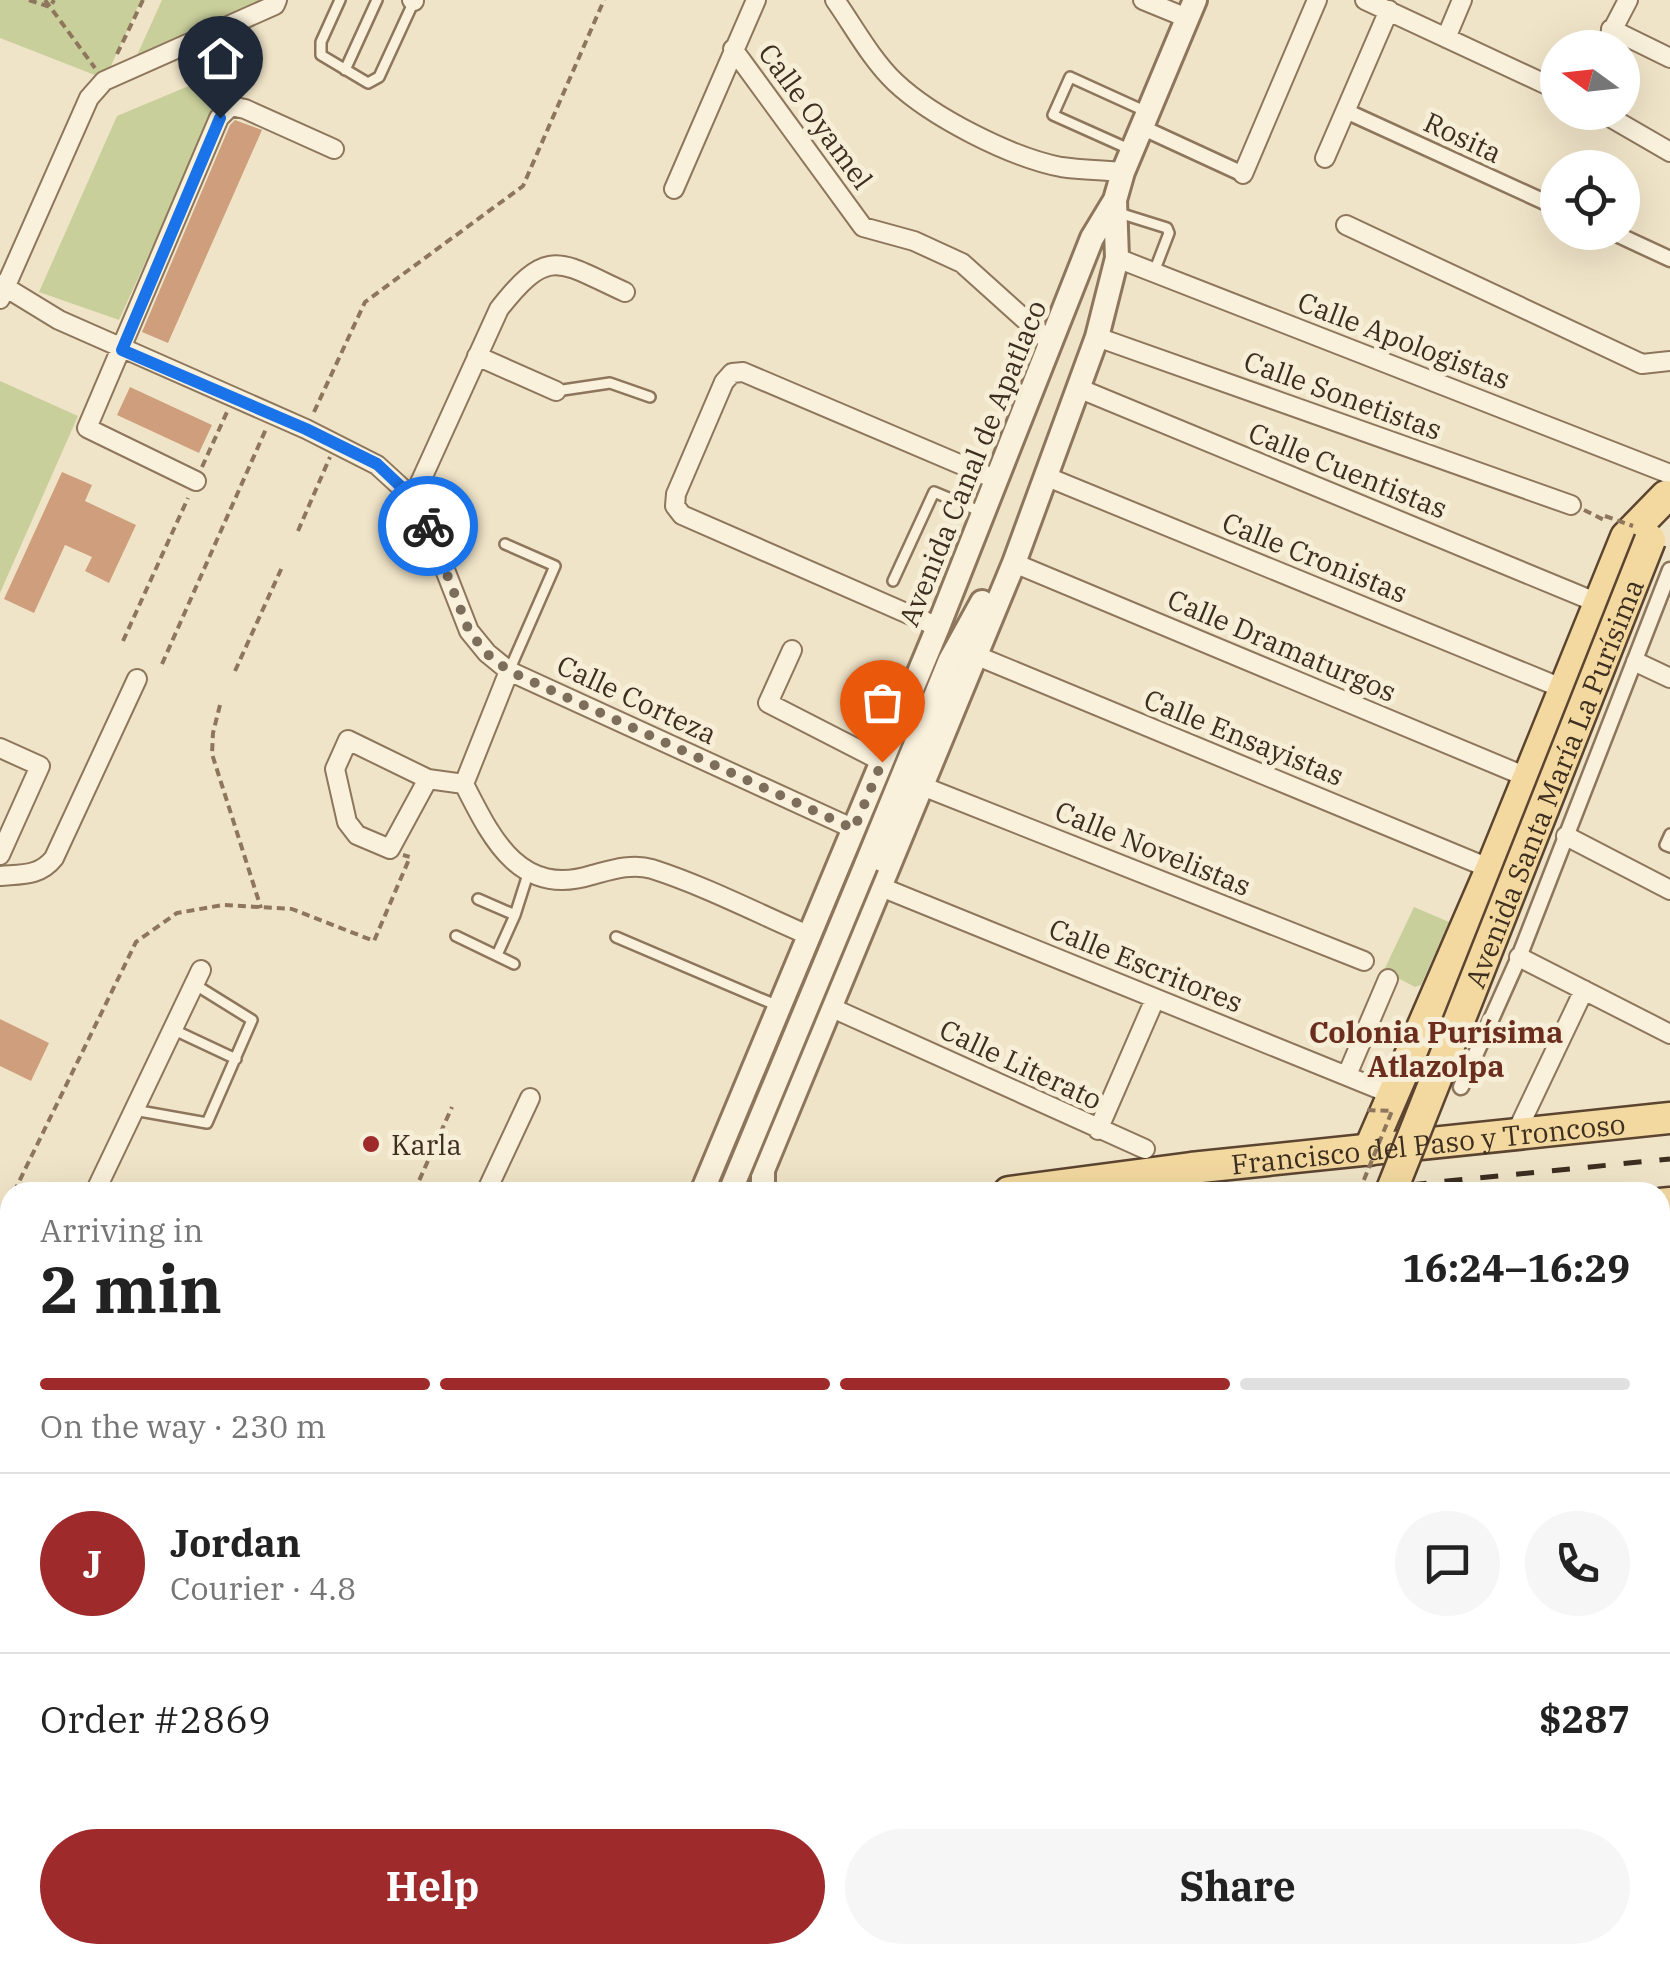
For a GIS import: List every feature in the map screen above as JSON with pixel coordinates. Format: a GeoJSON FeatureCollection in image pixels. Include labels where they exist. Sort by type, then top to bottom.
{"type":"FeatureCollection","features":[{"type":"Feature","properties":{"kind":"main road","name":"Avenida Santa María La Purísima"},"geometry":{"type":"LineString","coordinates":[[1395,1182],[1627,531],[1669,489]]}},
{"type":"Feature","properties":{"kind":"main road"},"geometry":{"type":"LineString","coordinates":[[1369,1150],[1378,1102],[1491,869],[1627,531]]}},
{"type":"Feature","properties":{"kind":"main road","name":"Francisco del Paso y Troncoso"},"geometry":{"type":"LineString","coordinates":[[1085,1182],[1670,1118]]}},
{"type":"Feature","properties":{"kind":"street"},"geometry":{"type":"LineString","coordinates":[[2,290],[90,98],[104,81],[275,5],[278,0]]}},
{"type":"Feature","properties":{"kind":"street"},"geometry":{"type":"LineString","coordinates":[[674,189],[756,0]]}},
{"type":"Feature","properties":{"kind":"street"},"geometry":{"type":"LineString","coordinates":[[835,0],[876,59],[916,99],[1012,150],[1060,166],[1127,161]]}},
{"type":"Feature","properties":{"kind":"street"},"geometry":{"type":"LineString","coordinates":[[1143,0],[1191,9]]}},
{"type":"Feature","properties":{"kind":"street"},"geometry":{"type":"LineString","coordinates":[[1144,120],[1243,174],[1317,0]]}},
{"type":"Feature","properties":{"kind":"street"},"geometry":{"type":"LineString","coordinates":[[1365,0],[1540,82]]}},
{"type":"Feature","properties":{"kind":"street"},"geometry":{"type":"LineString","coordinates":[[1446,38],[1462,0]]}},
{"type":"Feature","properties":{"kind":"street"},"geometry":{"type":"LineString","coordinates":[[1628,0],[1611,29],[1670,58]]}},
{"type":"Feature","properties":{"kind":"street","name":"Avenida Canal de Apatlaco"},"geometry":{"type":"LineString","coordinates":[[763,1182],[763,1170],[778,1132],[1014,562],[1100,328],[1117,258],[1115,206],[1127,161],[1191,9]]}},
{"type":"Feature","properties":{"kind":"street"},"geometry":{"type":"LineString","coordinates":[[1325,158],[1389,10]]}},
{"type":"Feature","properties":{"kind":"street","name":"Calle Oyamel"},"geometry":{"type":"LineString","coordinates":[[733,49],[863,227],[914,242],[962,263],[1051,343]]}},
{"type":"Feature","properties":{"kind":"street"},"geometry":{"type":"LineString","coordinates":[[196,481],[87,428],[220,118],[232,106],[245,108],[334,149]]}},
{"type":"Feature","properties":{"kind":"street","name":"Rosita"},"geometry":{"type":"LineString","coordinates":[[1348,112],[1540,200]]}},
{"type":"Feature","properties":{"kind":"street"},"geometry":{"type":"LineString","coordinates":[[1632,130],[1670,152]]}},
{"type":"Feature","properties":{"kind":"street","name":"Avenida Canal de Apatlaco"},"geometry":{"type":"LineString","coordinates":[[706,1182],[938,628],[1092,238],[1115,206]]}},
{"type":"Feature","properties":{"kind":"street"},"geometry":{"type":"LineString","coordinates":[[1346,225],[1642,364],[1670,361]]}},
{"type":"Feature","properties":{"kind":"street"},"geometry":{"type":"LineString","coordinates":[[1640,245],[1670,259]]}},
{"type":"Feature","properties":{"kind":"street","name":"Calle Apologistas"},"geometry":{"type":"LineString","coordinates":[[1117,258],[1669,489]]}},
{"type":"Feature","properties":{"kind":"street"},"geometry":{"type":"LineString","coordinates":[[413,498],[499,309],[535,270],[549,264],[566,265],[625,292]]}},
{"type":"Feature","properties":{"kind":"street","name":"Calle Corteza"},"geometry":{"type":"LineString","coordinates":[[2,290],[122,350],[377,464],[413,498],[430,530],[469,631],[486,653],[509,671],[854,829]]}},
{"type":"Feature","properties":{"kind":"street"},"geometry":{"type":"LineString","coordinates":[[1067,306],[1100,328]]}},
{"type":"Feature","properties":{"kind":"street","name":"Calle Sonetistas"},"geometry":{"type":"LineString","coordinates":[[1100,328],[1571,506]]}},
{"type":"Feature","properties":{"kind":"street"},"geometry":{"type":"LineString","coordinates":[[477,356],[556,391]]}},
{"type":"Feature","properties":{"kind":"street"},"geometry":{"type":"LineString","coordinates":[[938,628],[682,515],[675,506],[676,494],[724,382],[732,373],[743,372],[996,485],[998,511],[957,623],[950,660]]}},
{"type":"Feature","properties":{"kind":"street","name":"Calle Cuentistas"},"geometry":{"type":"LineString","coordinates":[[1078,388],[1598,603]]}},
{"type":"Feature","properties":{"kind":"street","name":"Calle Cronistas"},"geometry":{"type":"LineString","coordinates":[[1045,476],[1564,689]]}},
{"type":"Feature","properties":{"kind":"street"},"geometry":{"type":"LineString","coordinates":[[734,1182],[950,660],[971,627],[1008,541],[1030,518]]}},
{"type":"Feature","properties":{"kind":"street","name":"Calle Dramaturgos"},"geometry":{"type":"LineString","coordinates":[[1014,562],[1529,778]]}},
{"type":"Feature","properties":{"kind":"street"},"geometry":{"type":"LineString","coordinates":[[1460,1086],[1519,957],[1670,570]]}},
{"type":"Feature","properties":{"kind":"street"},"geometry":{"type":"LineString","coordinates":[[792,650],[768,703],[882,762]]}},
{"type":"Feature","properties":{"kind":"street","name":"Calle Ensayistas"},"geometry":{"type":"LineString","coordinates":[[975,656],[1491,869]]}},
{"type":"Feature","properties":{"kind":"street"},"geometry":{"type":"LineString","coordinates":[[1636,662],[1670,678]]}},
{"type":"Feature","properties":{"kind":"street"},"geometry":{"type":"LineString","coordinates":[[509,671],[464,784],[494,843],[516,866],[564,880],[614,868],[648,868],[808,935]]}},
{"type":"Feature","properties":{"kind":"street"},"geometry":{"type":"LineString","coordinates":[[0,876],[34,873],[45,869],[54,858],[137,679]]}},
{"type":"Feature","properties":{"kind":"street"},"geometry":{"type":"LineString","coordinates":[[428,779],[390,849],[357,836],[347,822],[334,769],[348,740],[428,779],[464,784]]}},
{"type":"Feature","properties":{"kind":"street"},"geometry":{"type":"LineString","coordinates":[[0,855],[40,766],[1,751]]}},
{"type":"Feature","properties":{"kind":"street","name":"Calle Novelistas"},"geometry":{"type":"LineString","coordinates":[[922,786],[1364,961]]}},
{"type":"Feature","properties":{"kind":"street"},"geometry":{"type":"LineString","coordinates":[[1566,836],[1670,890]]}},
{"type":"Feature","properties":{"kind":"street","name":"Calle Escritores"},"geometry":{"type":"LineString","coordinates":[[881,887],[1347,1075],[1378,1102]]}},
{"type":"Feature","properties":{"kind":"street"},"geometry":{"type":"LineString","coordinates":[[1519,957],[1670,1034]]}},
{"type":"Feature","properties":{"kind":"street"},"geometry":{"type":"LineString","coordinates":[[99,1182],[198,977]]}},
{"type":"Feature","properties":{"kind":"street"},"geometry":{"type":"LineString","coordinates":[[1347,1075],[1388,979]]}},
{"type":"Feature","properties":{"kind":"street"},"geometry":{"type":"LineString","coordinates":[[1516,1134],[1584,990]]}},
{"type":"Feature","properties":{"kind":"street"},"geometry":{"type":"LineString","coordinates":[[1098,1130],[1155,999]]}},
{"type":"Feature","properties":{"kind":"street","name":"Calle Literato"},"geometry":{"type":"LineString","coordinates":[[830,1007],[1098,1130],[1191,1168]]}},
{"type":"Feature","properties":{"kind":"street"},"geometry":{"type":"LineString","coordinates":[[491,1182],[530,1098]]}},
{"type":"Feature","properties":{"kind":"street"},"geometry":{"type":"LineString","coordinates":[[731,1121],[749,1138],[762,1140],[778,1132]]}},
{"type":"Feature","properties":{"kind":"lane"},"geometry":{"type":"LineString","coordinates":[[340,0],[321,42],[321,55],[368,83],[379,77],[413,0]]}},
{"type":"Feature","properties":{"kind":"lane"},"geometry":{"type":"LineString","coordinates":[[345,70],[377,0]]}},
{"type":"Feature","properties":{"kind":"lane"},"geometry":{"type":"LineString","coordinates":[[1127,161],[1054,115],[1070,77],[1144,120]]}},
{"type":"Feature","properties":{"kind":"lane"},"geometry":{"type":"LineString","coordinates":[[1115,206],[1166,228],[1169,233],[1154,272]]}},
{"type":"Feature","properties":{"kind":"lane"},"geometry":{"type":"LineString","coordinates":[[556,391],[610,383],[650,397]]}},
{"type":"Feature","properties":{"kind":"lane"},"geometry":{"type":"LineString","coordinates":[[893,581],[934,492],[985,512]]}},
{"type":"Feature","properties":{"kind":"lane"},"geometry":{"type":"LineString","coordinates":[[505,544],[555,566],[509,671]]}},
{"type":"Feature","properties":{"kind":"lane"},"geometry":{"type":"LineString","coordinates":[[1670,834],[1665,845],[1670,847]]}},
{"type":"Feature","properties":{"kind":"lane"},"geometry":{"type":"LineString","coordinates":[[497,955],[516,915],[529,871]]}},
{"type":"Feature","properties":{"kind":"lane"},"geometry":{"type":"LineString","coordinates":[[478,899],[516,915]]}},
{"type":"Feature","properties":{"kind":"lane"},"geometry":{"type":"LineString","coordinates":[[456,936],[514,964]]}},
{"type":"Feature","properties":{"kind":"lane"},"geometry":{"type":"LineString","coordinates":[[616,937],[778,1006]]}},
{"type":"Feature","properties":{"kind":"lane"},"geometry":{"type":"LineString","coordinates":[[134,1110],[207,1123],[252,1020],[198,977]]}},
{"type":"Feature","properties":{"kind":"lane"},"geometry":{"type":"LineString","coordinates":[[172,1029],[236,1059]]}},
{"type":"Feature","properties":{"kind":"path"},"geometry":{"type":"LineString","coordinates":[[29,0],[50,7]]}},
{"type":"Feature","properties":{"kind":"path"},"geometry":{"type":"LineString","coordinates":[[44,0],[104,81],[143,0]]}},
{"type":"Feature","properties":{"kind":"path"},"geometry":{"type":"LineString","coordinates":[[50,7],[54,0]]}},
{"type":"Feature","properties":{"kind":"path"},"geometry":{"type":"LineString","coordinates":[[306,429],[365,302],[523,186],[604,0]]}},
{"type":"Feature","properties":{"kind":"path"},"geometry":{"type":"LineString","coordinates":[[122,641],[233,398]]}},
{"type":"Feature","properties":{"kind":"path"},"geometry":{"type":"LineString","coordinates":[[162,664],[272,416]]}},
{"type":"Feature","properties":{"kind":"path"},"geometry":{"type":"LineString","coordinates":[[298,531],[336,444]]}},
{"type":"Feature","properties":{"kind":"path"},"geometry":{"type":"LineString","coordinates":[[1571,506],[1597,514],[1627,531]]}},
{"type":"Feature","properties":{"kind":"path"},"geometry":{"type":"LineString","coordinates":[[1597,514],[1627,531]]}},
{"type":"Feature","properties":{"kind":"path"},"geometry":{"type":"LineString","coordinates":[[235,671],[283,565]]}},
{"type":"Feature","properties":{"kind":"path"},"geometry":{"type":"LineString","coordinates":[[220,705],[212,732],[212,754],[261,908]]}},
{"type":"Feature","properties":{"kind":"path"},"geometry":{"type":"LineString","coordinates":[[1364,1182],[1392,1111],[1378,1102]]}},
{"type":"Feature","properties":{"kind":"path"},"geometry":{"type":"LineString","coordinates":[[418,1182],[452,1107]]}},
{"type":"Feature","properties":{"kind":"green space"},"geometry":{"type":"Polygon","coordinates":[[[0,0],[141,0],[105,79],[0,38],[0,0]]]}},
{"type":"Feature","properties":{"kind":"green space"},"geometry":{"type":"Polygon","coordinates":[[[162,0],[272,0],[133,64],[162,0]]]}},
{"type":"Feature","properties":{"kind":"green space"},"geometry":{"type":"Polygon","coordinates":[[[234,67],[119,320],[39,292],[117,116],[234,67]]]}},
{"type":"Feature","properties":{"kind":"green space"},"geometry":{"type":"Polygon","coordinates":[[[0,381],[78,416],[0,593],[0,381]]]}},
{"type":"Feature","properties":{"kind":"green space"},"geometry":{"type":"Polygon","coordinates":[[[1414,907],[1449,922],[1421,985],[1415,987],[1385,968],[1414,907]]]}},
{"type":"Feature","properties":{"kind":"building"},"geometry":{"type":"Polygon","coordinates":[[[235,120],[262,130],[168,343],[142,332],[235,120]]]}},
{"type":"Feature","properties":{"kind":"building"},"geometry":{"type":"Polygon","coordinates":[[[130,387],[212,425],[199,453],[117,415],[130,387]]]}},
{"type":"Feature","properties":{"kind":"building"},"geometry":{"type":"Polygon","coordinates":[[[62,472],[92,485],[85,501],[136,525],[109,583],[85,571],[92,557],[65,545],[34,613],[4,599],[62,472]]]}},
{"type":"Feature","properties":{"kind":"building"},"geometry":{"type":"Polygon","coordinates":[[[0,1019],[49,1043],[31,1081],[0,1066],[0,1019]]]}},
{"type":"Feature","properties":{"kind":"railway"},"geometry":{"type":"LineString","coordinates":[[1438,1182],[1670,1159]]}},
{"type":"Feature","properties":{"kind":"way so far"},"geometry":{"type":"LineString","coordinates":[[428,526],[469,631],[486,653],[509,671],[854,829],[882,762]]}},
{"type":"Feature","properties":{"kind":"place","name":"Karla"},"geometry":{"type":"Point","coordinates":[371,1144]}},
{"type":"Feature","properties":{"kind":"district","name":"Colonia Purísima Atlazolpa"},"geometry":{"type":"Point","coordinates":[1436,1048]}},
{"type":"Feature","properties":{"kind":"route"},"geometry":{"type":"LineString","coordinates":[[220,118],[122,350],[377,464],[413,498],[428,526]]}}]}
